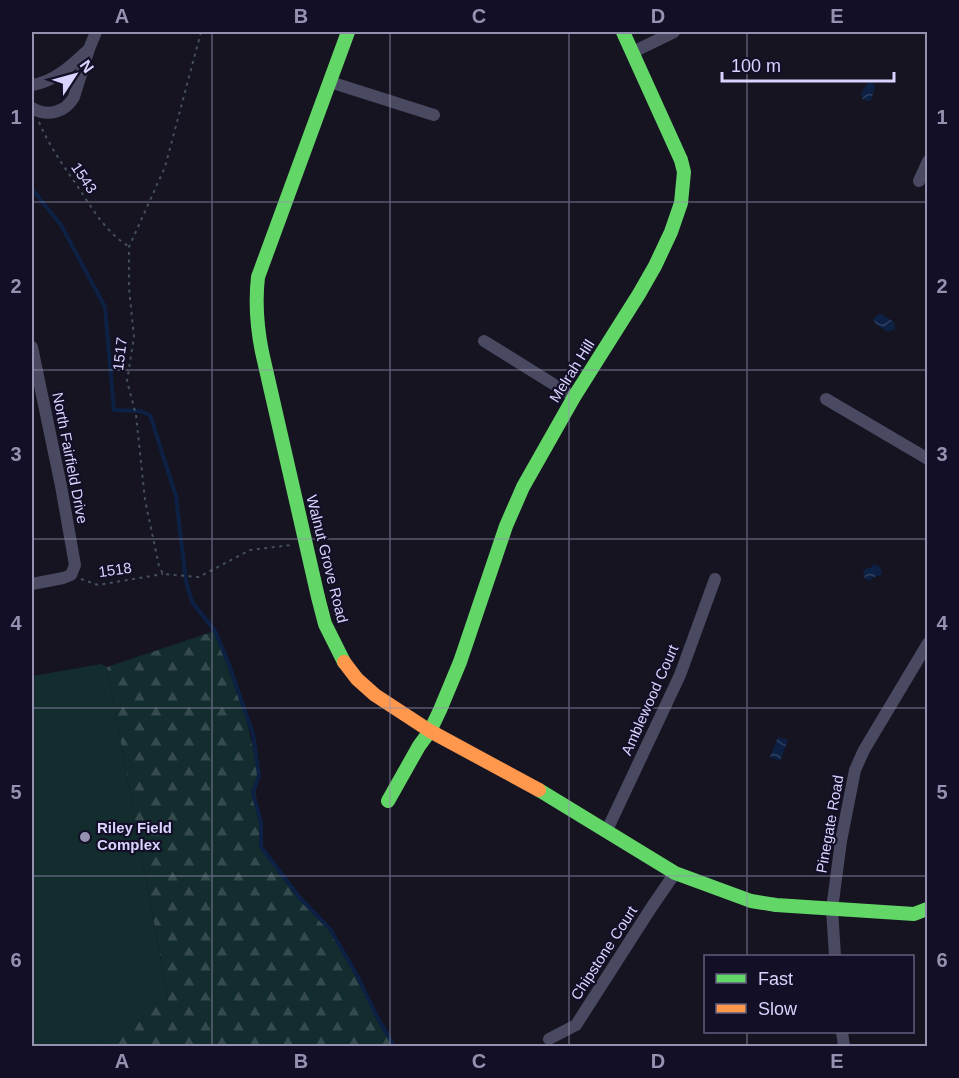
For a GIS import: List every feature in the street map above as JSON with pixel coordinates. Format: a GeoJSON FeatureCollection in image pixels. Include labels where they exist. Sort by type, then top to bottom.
{"type":"FeatureCollection","features":[{"type":"Feature","properties":{"kind":"street"},"geometry":{"type":"LineString","coordinates":[[34,109],[45,114],[55,112],[70,103],[96,32]]}},
{"type":"Feature","properties":{"kind":"street","name":"Walnut Grove Road"},"geometry":{"type":"LineString","coordinates":[[348,32],[259,273],[255,293],[260,343],[325,624],[342,660],[357,679],[375,695],[430,731],[550,795],[675,873],[751,901],[776,905],[914,914],[927,909]]}},
{"type":"Feature","properties":{"kind":"street","name":"Melrah Hill"},"geometry":{"type":"LineString","coordinates":[[388,801],[430,731],[460,662],[510,516],[523,487],[574,398],[655,266],[671,232],[681,203],[684,172],[681,160],[623,32]]}},
{"type":"Feature","properties":{"kind":"street"},"geometry":{"type":"LineString","coordinates":[[633,52],[674,32]]}},
{"type":"Feature","properties":{"kind":"street"},"geometry":{"type":"LineString","coordinates":[[32,85],[39,84],[64,70],[89,49]]}},
{"type":"Feature","properties":{"kind":"street"},"geometry":{"type":"LineString","coordinates":[[330,82],[434,115]]}},
{"type":"Feature","properties":{"kind":"street"},"geometry":{"type":"LineString","coordinates":[[919,181],[927,160]]}},
{"type":"Feature","properties":{"kind":"street"},"geometry":{"type":"LineString","coordinates":[[484,341],[574,398]]}},
{"type":"Feature","properties":{"kind":"street","name":"North Fairfield Drive"},"geometry":{"type":"LineString","coordinates":[[32,347],[75,565],[71,575]]}},
{"type":"Feature","properties":{"kind":"street"},"geometry":{"type":"LineString","coordinates":[[826,399],[927,459]]}},
{"type":"Feature","properties":{"kind":"street"},"geometry":{"type":"LineString","coordinates":[[32,584],[71,575]]}},
{"type":"Feature","properties":{"kind":"street","name":"Amblewood Court"},"geometry":{"type":"LineString","coordinates":[[607,830],[680,675],[715,579]]}},
{"type":"Feature","properties":{"kind":"street","name":"Pinegate Road"},"geometry":{"type":"LineString","coordinates":[[835,955],[832,909],[841,841],[855,770],[864,750],[927,643]]}},
{"type":"Feature","properties":{"kind":"street","name":"Chipstone Court"},"geometry":{"type":"LineString","coordinates":[[549,1039],[576,1024],[675,873]]}},
{"type":"Feature","properties":{"kind":"path","name":"1517"},"geometry":{"type":"LineString","coordinates":[[163,574],[159,566],[145,500],[136,415],[127,381],[134,337],[129,288],[129,247],[165,167],[201,32]]}},
{"type":"Feature","properties":{"kind":"path","name":"1543"},"geometry":{"type":"LineString","coordinates":[[34,109],[40,124],[70,175],[116,238],[129,247]]}},
{"type":"Feature","properties":{"kind":"path"},"geometry":{"type":"LineString","coordinates":[[163,574],[199,577],[250,550],[288,546],[305,539]]}},
{"type":"Feature","properties":{"kind":"path","name":"1518"},"geometry":{"type":"LineString","coordinates":[[71,575],[98,585],[163,574]]}},
{"type":"Feature","properties":{"kind":"green space"},"geometry":{"type":"Polygon","coordinates":[[[215,631],[242,701],[259,775],[255,786],[262,847],[300,898],[330,929],[394,1046],[91,1046],[120,1034],[168,998],[107,667],[215,631]]]}},
{"type":"Feature","properties":{"kind":"green space","name":"Riley Field Complex"},"geometry":{"type":"Polygon","coordinates":[[[101,664],[107,667],[168,999],[120,1034],[91,1046],[32,1046],[32,676],[101,664]]]}},
{"type":"Feature","properties":{"kind":"water"},"geometry":{"type":"Polygon","coordinates":[[[868,82],[873,83],[875,87],[871,100],[867,101],[861,94],[868,82]]]}},
{"type":"Feature","properties":{"kind":"water"},"geometry":{"type":"Polygon","coordinates":[[[878,314],[894,322],[895,329],[888,332],[876,324],[873,319],[878,314]]]}},
{"type":"Feature","properties":{"kind":"water"},"geometry":{"type":"Polygon","coordinates":[[[873,565],[880,567],[882,573],[869,581],[865,579],[863,571],[873,565]]]}},
{"type":"Feature","properties":{"kind":"water"},"geometry":{"type":"Polygon","coordinates":[[[778,737],[788,740],[780,761],[770,757],[778,737]]]}},
{"type":"Feature","properties":{"kind":"waterway"},"geometry":{"type":"LineString","coordinates":[[32,189],[61,225],[105,307],[114,410],[140,411],[150,415],[176,496],[186,582],[192,602],[215,631],[253,734],[259,775],[253,793],[261,823],[261,847],[300,898],[330,929],[394,1046]]}},
{"type":"Feature","properties":{"kind":"traffic: fast"},"geometry":{"type":"LineString","coordinates":[[344,662],[325,624],[318,597],[262,352],[257,296],[258,277],[348,32]]}},
{"type":"Feature","properties":{"kind":"traffic: fast"},"geometry":{"type":"LineString","coordinates":[[388,801],[440,710],[460,662],[506,526],[523,487],[574,397],[655,266],[671,232],[681,203],[684,172],[681,160],[623,32]]}},
{"type":"Feature","properties":{"kind":"traffic: fast"},"geometry":{"type":"LineString","coordinates":[[539,790],[675,873],[751,901],[776,905],[914,914],[927,909]]}},
{"type":"Feature","properties":{"kind":"traffic: slow"},"geometry":{"type":"LineString","coordinates":[[344,662],[357,679],[375,695],[430,731],[539,790]]}},
{"type":"Feature","properties":{"kind":"place","name":"Riley Field Complex"},"geometry":{"type":"Point","coordinates":[85,837]}}]}
